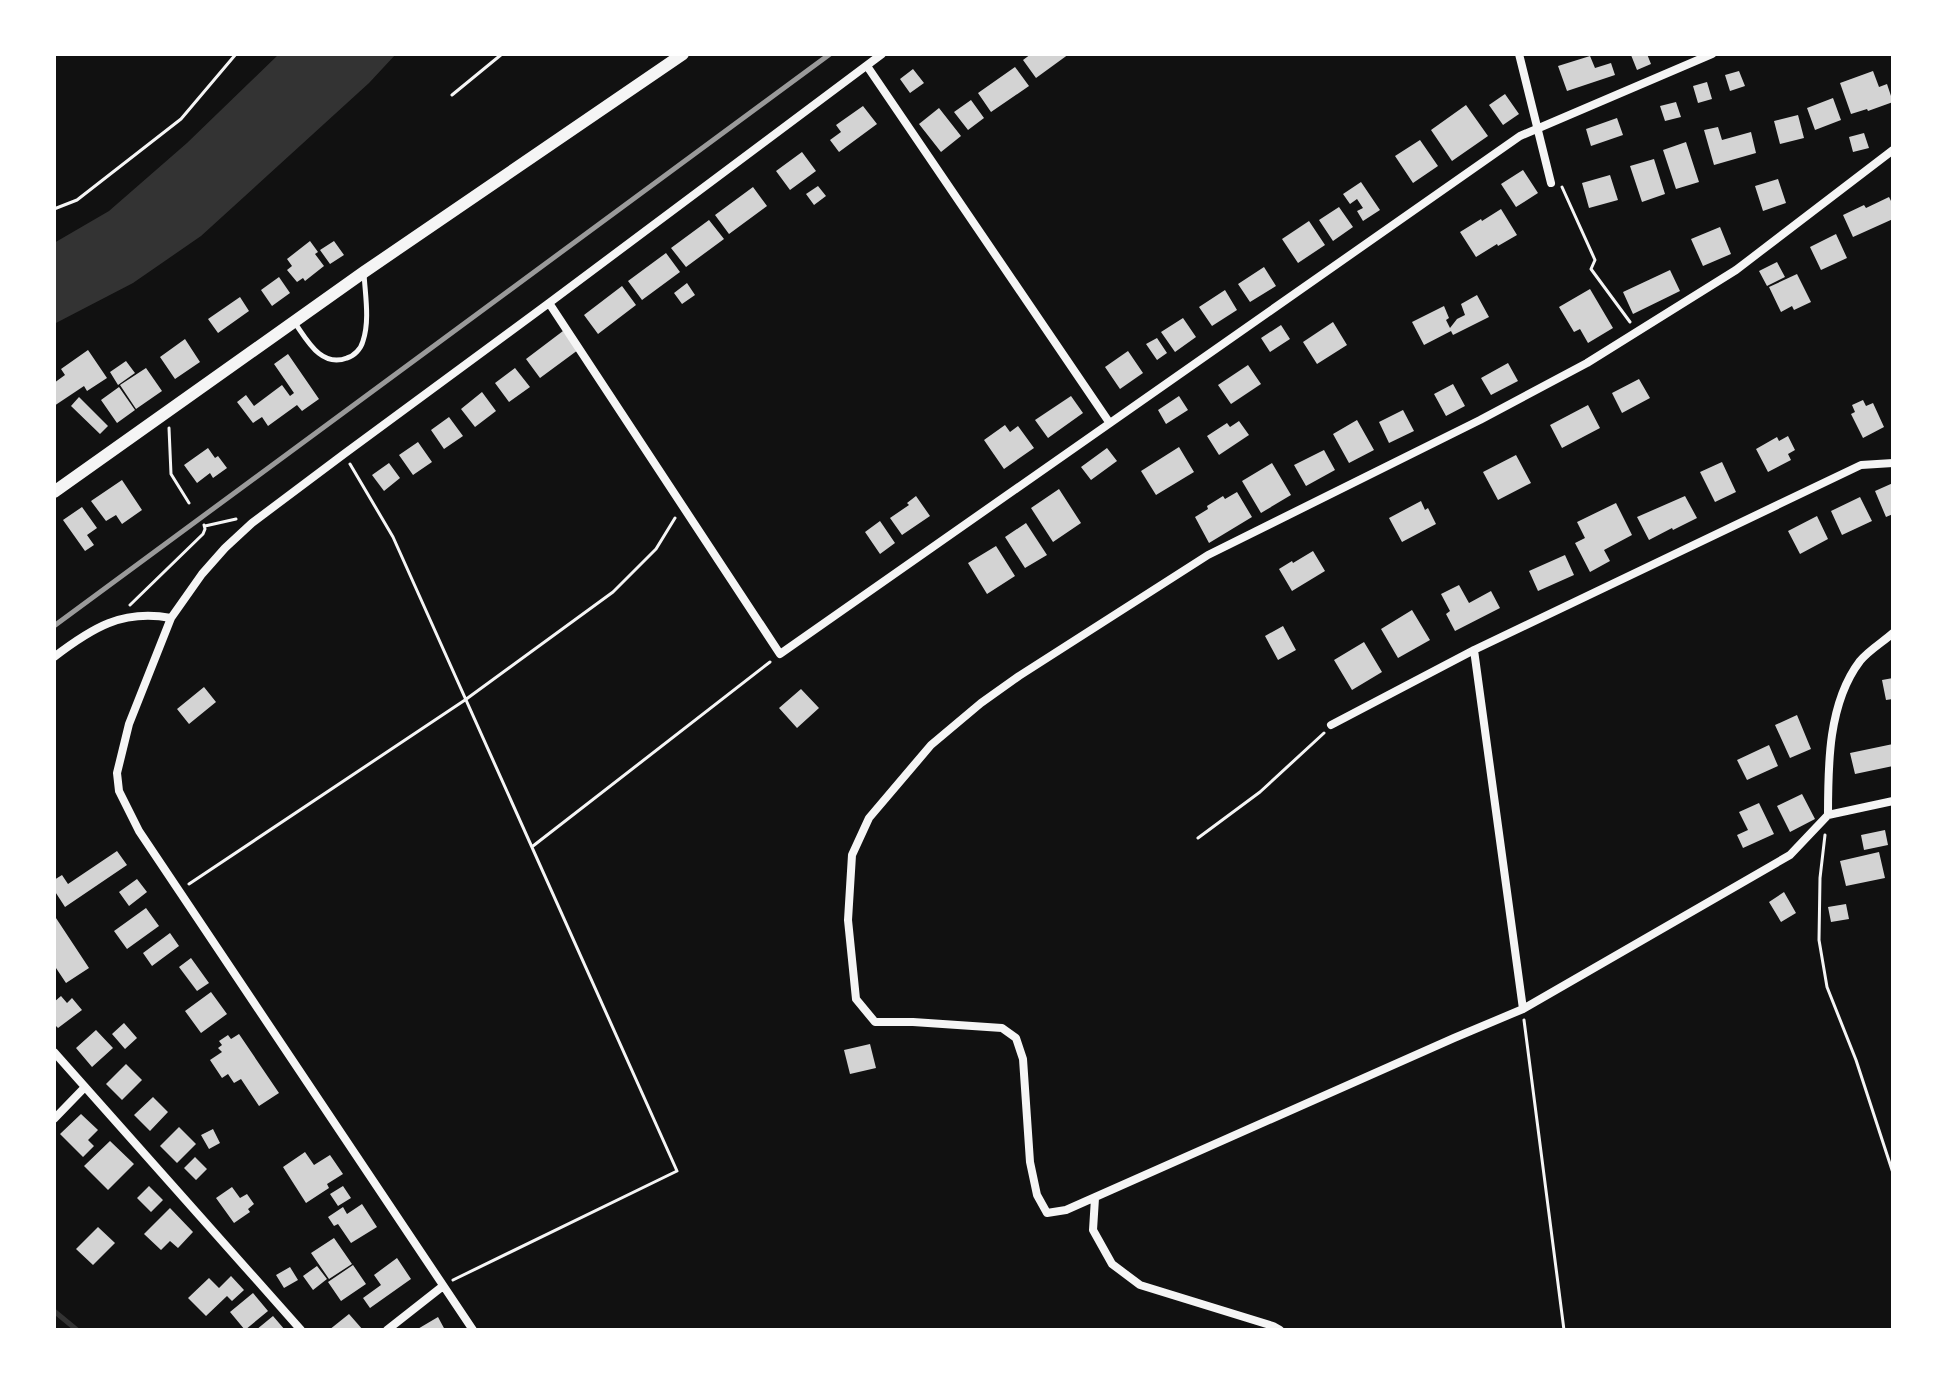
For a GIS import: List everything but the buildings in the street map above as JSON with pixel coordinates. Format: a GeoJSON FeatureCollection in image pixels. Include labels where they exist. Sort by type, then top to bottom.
{"type":"FeatureCollection","features":[{"type":"Feature","properties":{"kind":"street"},"geometry":{"type":"LineString","coordinates":[[54,492],[364,272],[683,54]]}},
{"type":"Feature","properties":{"kind":"street"},"geometry":{"type":"LineString","coordinates":[[473,1330],[139,831],[119,791],[117,773],[129,724],[171,618],[202,574],[252,523],[882,54]]}},
{"type":"Feature","properties":{"kind":"street"},"geometry":{"type":"LineString","coordinates":[[1519,54],[1551,183]]}},
{"type":"Feature","properties":{"kind":"street"},"geometry":{"type":"LineString","coordinates":[[549,303],[780,654],[1520,136],[1712,54]]}},
{"type":"Feature","properties":{"kind":"street"},"geometry":{"type":"LineString","coordinates":[[867,66],[1109,422]]}},
{"type":"Feature","properties":{"kind":"street"},"geometry":{"type":"LineString","coordinates":[[1893,150],[1736,270],[1587,363],[1480,420],[1208,555],[981,703],[931,745],[897,784],[869,818],[852,855],[848,920],[856,999],[875,1022],[1002,1028],[1016,1038],[1023,1059],[1030,1162],[1037,1195],[1047,1213],[1066,1210],[1523,1009],[1790,855],[1828,815],[1893,801]]}},
{"type":"Feature","properties":{"kind":"street"},"geometry":{"type":"LineString","coordinates":[[1331,725],[1474,650],[1861,465],[1893,463]]}},
{"type":"Feature","properties":{"kind":"street"},"geometry":{"type":"LineString","coordinates":[[54,657],[107,623],[127,617],[153,615],[171,618]]}},
{"type":"Feature","properties":{"kind":"street"},"geometry":{"type":"LineString","coordinates":[[1828,815],[1828,769],[1838,703],[1861,660],[1893,633]]}},
{"type":"Feature","properties":{"kind":"street"},"geometry":{"type":"LineString","coordinates":[[1474,650],[1523,1009]]}},
{"type":"Feature","properties":{"kind":"street"},"geometry":{"type":"LineString","coordinates":[[54,1052],[301,1330]]}},
{"type":"Feature","properties":{"kind":"street"},"geometry":{"type":"LineString","coordinates":[[54,1119],[85,1087]]}},
{"type":"Feature","properties":{"kind":"street"},"geometry":{"type":"LineString","coordinates":[[1095,1198],[1093,1230],[1112,1264],[1140,1285],[1280,1330]]}},
{"type":"Feature","properties":{"kind":"street"},"geometry":{"type":"LineString","coordinates":[[387,1330],[443,1286]]}},
{"type":"Feature","properties":{"kind":"lane"},"geometry":{"type":"LineString","coordinates":[[294,323],[322,357],[350,358],[363,343],[364,272]]}},
{"type":"Feature","properties":{"kind":"path"},"geometry":{"type":"LineString","coordinates":[[54,209],[77,200],[181,119],[236,54]]}},
{"type":"Feature","properties":{"kind":"path"},"geometry":{"type":"LineString","coordinates":[[452,95],[502,54]]}},
{"type":"Feature","properties":{"kind":"path"},"geometry":{"type":"LineString","coordinates":[[1551,183],[1559,181],[1595,260],[1591,269],[1637,331]]}},
{"type":"Feature","properties":{"kind":"path"},"geometry":{"type":"LineString","coordinates":[[164,415],[169,423],[171,474],[189,503]]}},
{"type":"Feature","properties":{"kind":"path"},"geometry":{"type":"LineString","coordinates":[[344,454],[393,537],[677,1171],[443,1286]]}},
{"type":"Feature","properties":{"kind":"path"},"geometry":{"type":"LineString","coordinates":[[179,891],[465,700],[613,592],[656,549],[683,505]]}},
{"type":"Feature","properties":{"kind":"path"},"geometry":{"type":"LineString","coordinates":[[127,617],[130,604],[203,534],[205,526],[236,519]]}},
{"type":"Feature","properties":{"kind":"path"},"geometry":{"type":"LineString","coordinates":[[533,846],[780,654]]}},
{"type":"Feature","properties":{"kind":"path"},"geometry":{"type":"LineString","coordinates":[[1198,838],[1260,792],[1331,725]]}},
{"type":"Feature","properties":{"kind":"path"},"geometry":{"type":"LineString","coordinates":[[1828,815],[1820,878],[1819,940],[1827,987],[1856,1060],[1893,1173]]}},
{"type":"Feature","properties":{"kind":"path"},"geometry":{"type":"LineString","coordinates":[[1523,1009],[1564,1330]]}},
{"type":"Feature","properties":{"kind":"shaded area"},"geometry":{"type":"Polygon","coordinates":[[[279,54],[396,54],[369,83],[201,236],[133,283],[54,324],[54,243],[109,211],[187,143],[279,54]]]}},
{"type":"Feature","properties":{"kind":"waterway"},"geometry":{"type":"LineString","coordinates":[[54,1311],[77,1330]]}},
{"type":"Feature","properties":{"kind":"railway"},"geometry":{"type":"LineString","coordinates":[[54,626],[830,54]]}}]}
